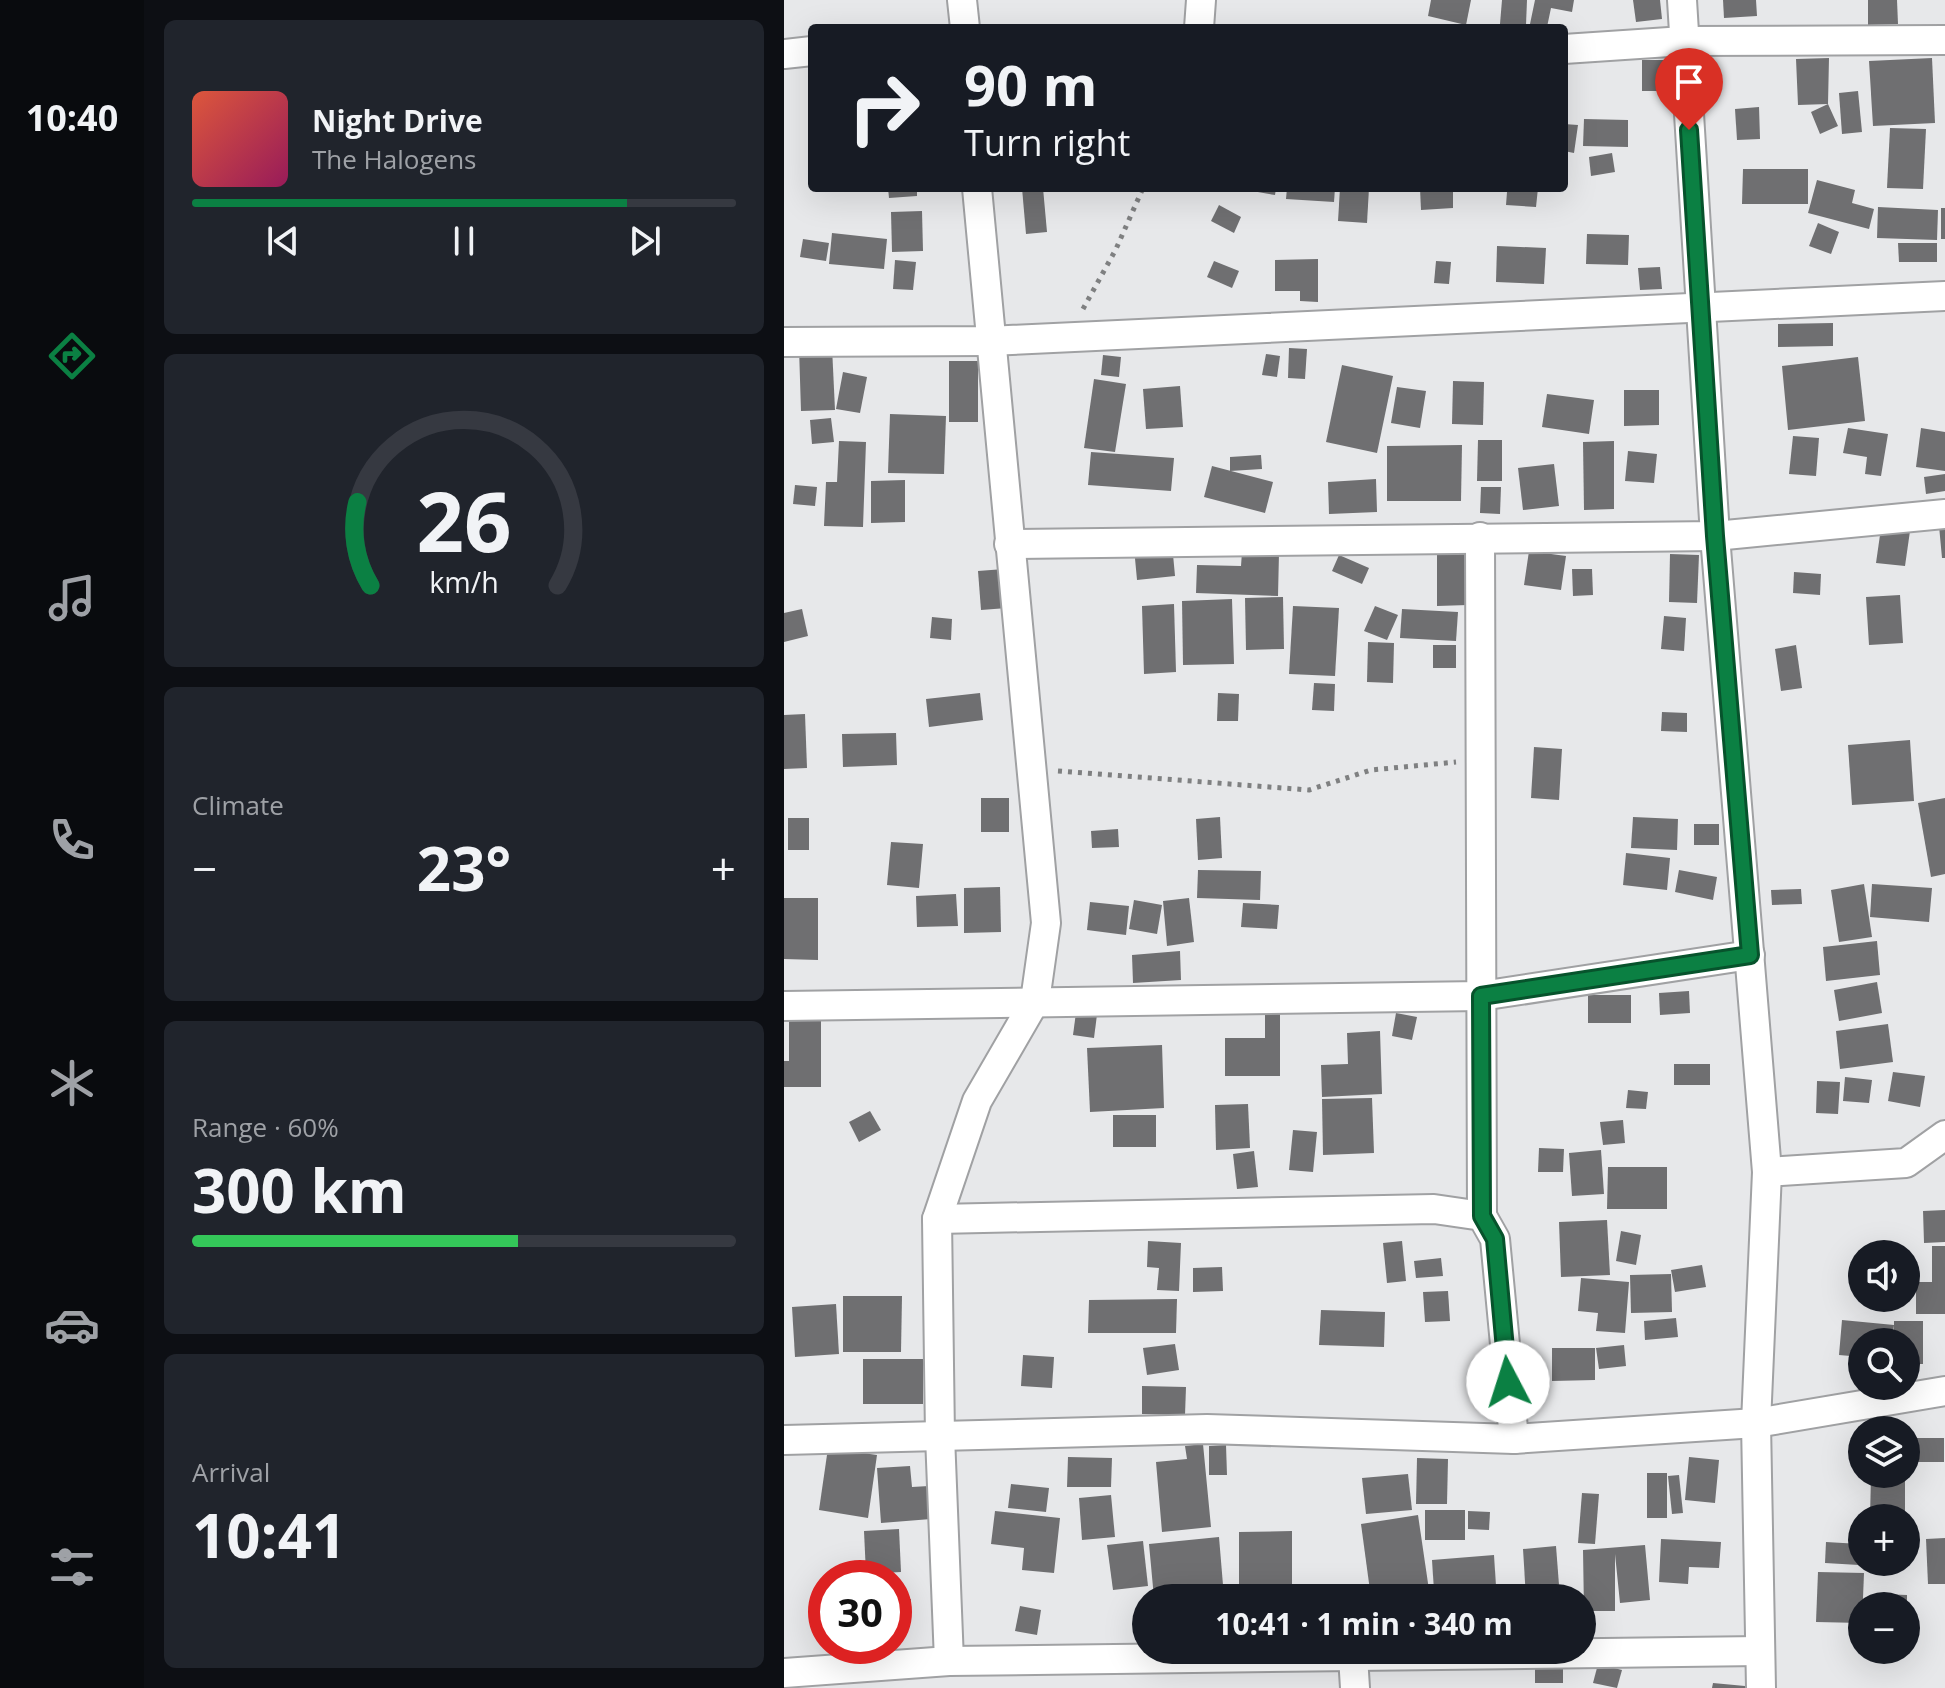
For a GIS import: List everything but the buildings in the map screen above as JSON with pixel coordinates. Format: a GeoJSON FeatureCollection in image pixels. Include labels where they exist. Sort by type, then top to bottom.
{"type":"FeatureCollection","features":[{"type":"Feature","properties":{"kind":"street"},"geometry":{"type":"LineString","coordinates":[[962,0],[965,24]]}},
{"type":"Feature","properties":{"kind":"street"},"geometry":{"type":"LineString","coordinates":[[1199,24],[1201,0]]}},
{"type":"Feature","properties":{"kind":"street"},"geometry":{"type":"LineString","coordinates":[[1682,0],[1715,536],[1767,1172],[1756,1423],[1761,1688]]}},
{"type":"Feature","properties":{"kind":"street"},"geometry":{"type":"LineString","coordinates":[[1568,49],[1684,41],[1945,40]]}},
{"type":"Feature","properties":{"kind":"street"},"geometry":{"type":"LineString","coordinates":[[784,54],[808,51]]}},
{"type":"Feature","properties":{"kind":"street"},"geometry":{"type":"LineString","coordinates":[[949,1661],[940,1436],[937,1219],[977,1101],[1035,1001],[1046,923],[977,192]]}},
{"type":"Feature","properties":{"kind":"street"},"geometry":{"type":"LineString","coordinates":[[784,342],[1067,338],[1945,296]]}},
{"type":"Feature","properties":{"kind":"street"},"geometry":{"type":"LineString","coordinates":[[1009,544],[1715,536],[1945,514]]}},
{"type":"Feature","properties":{"kind":"street"},"geometry":{"type":"LineString","coordinates":[[1480,537],[1482,1216],[1495,1239],[1514,1439]]}},
{"type":"Feature","properties":{"kind":"street"},"geometry":{"type":"LineString","coordinates":[[784,1006],[1481,996],[1750,955]]}},
{"type":"Feature","properties":{"kind":"street"},"geometry":{"type":"LineString","coordinates":[[1767,1172],[1906,1163],[1945,1135]]}},
{"type":"Feature","properties":{"kind":"street"},"geometry":{"type":"LineString","coordinates":[[937,1219],[1434,1209],[1482,1216]]}},
{"type":"Feature","properties":{"kind":"street"},"geometry":{"type":"LineString","coordinates":[[784,1440],[1207,1429],[1514,1439],[1756,1423],[1945,1391]]}},
{"type":"Feature","properties":{"kind":"street"},"geometry":{"type":"LineString","coordinates":[[1596,1653],[1760,1651]]}},
{"type":"Feature","properties":{"kind":"street"},"geometry":{"type":"LineString","coordinates":[[784,1673],[949,1661],[1132,1659]]}},
{"type":"Feature","properties":{"kind":"street"},"geometry":{"type":"LineString","coordinates":[[1354,1664],[1355,1688]]}},
{"type":"Feature","properties":{"kind":"path"},"geometry":{"type":"LineString","coordinates":[[1067,338],[1116,249],[1141,192]]}},
{"type":"Feature","properties":{"kind":"path"},"geometry":{"type":"LineString","coordinates":[[1032,769],[1309,790],[1371,770],[1481,760]]}},
{"type":"Feature","properties":{"kind":"route"},"geometry":{"type":"LineString","coordinates":[[1508,1382],[1495,1239],[1482,1216],[1481,996],[1750,955],[1715,536],[1689,130]]}}]}
